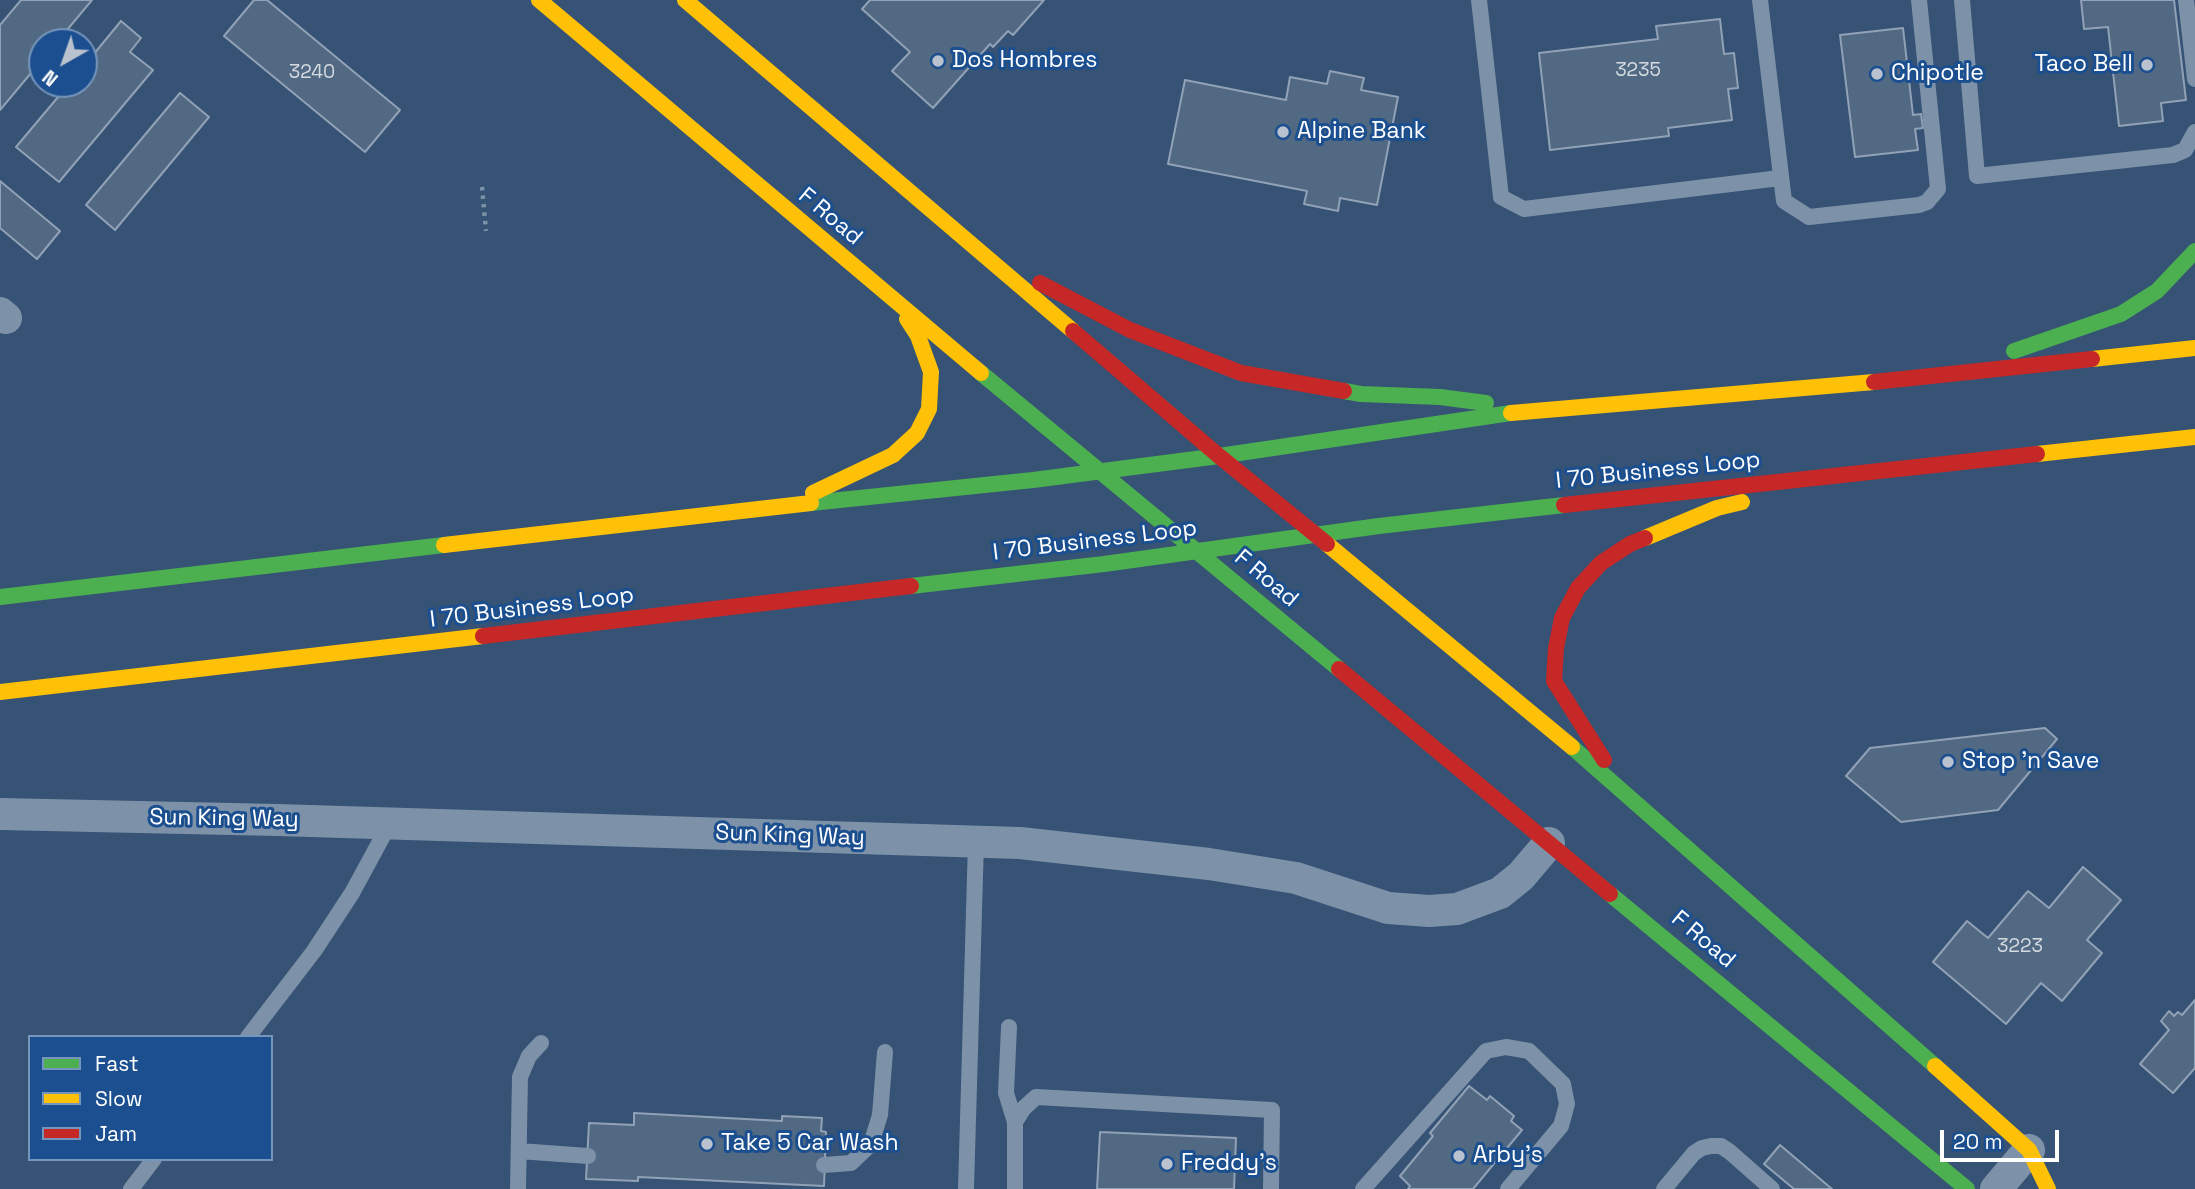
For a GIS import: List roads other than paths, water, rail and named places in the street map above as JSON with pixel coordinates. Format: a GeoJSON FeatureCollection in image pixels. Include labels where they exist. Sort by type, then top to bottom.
{"type":"FeatureCollection","features":[{"type":"Feature","properties":{"kind":"main road","name":"F Road"},"geometry":{"type":"LineString","coordinates":[[539,0],[896,302],[1967,1189]]}},
{"type":"Feature","properties":{"kind":"main road"},"geometry":{"type":"LineString","coordinates":[[685,0],[1219,456],[1625,792],[2029,1150],[2048,1189]]}},
{"type":"Feature","properties":{"kind":"main road"},"geometry":{"type":"LineString","coordinates":[[965,239],[1023,274],[1130,330],[1241,373],[1361,394],[1440,397],[1533,410]]}},
{"type":"Feature","properties":{"kind":"main road"},"geometry":{"type":"LineString","coordinates":[[1928,377],[2048,341],[2121,314],[2157,291],[2195,251]]}},
{"type":"Feature","properties":{"kind":"main road"},"geometry":{"type":"LineString","coordinates":[[783,506],[856,474],[892,454],[917,433],[929,409],[931,372],[918,336],[896,302]]}},
{"type":"Feature","properties":{"kind":"main road"},"geometry":{"type":"LineString","coordinates":[[0,597],[783,506],[965,488],[1219,456],[1533,410],[1928,377],[2195,348]]}},
{"type":"Feature","properties":{"kind":"main road","name":"I 70 Business Loop"},"geometry":{"type":"LineString","coordinates":[[0,692],[1104,564],[1315,535],[1630,497],[2195,437]]}},
{"type":"Feature","properties":{"kind":"main road"},"geometry":{"type":"LineString","coordinates":[[1625,792],[1554,681],[1562,618],[1578,588],[1601,563],[1630,544],[1664,528],[1717,508],[1863,472]]}},
{"type":"Feature","properties":{"kind":"street","name":"Sun King Way"},"geometry":{"type":"LineString","coordinates":[[0,814],[1020,843],[1209,863],[1296,878],[1388,908],[1429,911],[1457,909],[1500,893],[1521,876],[1549,843]]}},
{"type":"Feature","properties":{"kind":"street"},"geometry":{"type":"LineString","coordinates":[[1996,1189],[2029,1150]]}},
{"type":"Feature","properties":{"kind":"lane"},"geometry":{"type":"LineString","coordinates":[[1479,0],[1501,197],[1524,209],[1780,178]]}},
{"type":"Feature","properties":{"kind":"lane"},"geometry":{"type":"LineString","coordinates":[[1760,0],[1784,201],[1810,217],[1919,205],[1934,196],[1938,180],[1919,0]]}},
{"type":"Feature","properties":{"kind":"lane"},"geometry":{"type":"LineString","coordinates":[[1962,0],[1977,176],[2173,155],[2185,150],[2195,132]]}},
{"type":"Feature","properties":{"kind":"lane"},"geometry":{"type":"LineString","coordinates":[[2186,0],[2195,79]]}},
{"type":"Feature","properties":{"kind":"lane"},"geometry":{"type":"LineString","coordinates":[[250,1035],[314,951],[352,893],[390,823]]}},
{"type":"Feature","properties":{"kind":"lane"},"geometry":{"type":"LineString","coordinates":[[966,1189],[976,842]]}},
{"type":"Feature","properties":{"kind":"lane"},"geometry":{"type":"LineString","coordinates":[[1009,1027],[1006,1093],[1015,1122],[1015,1189]]}},
{"type":"Feature","properties":{"kind":"lane"},"geometry":{"type":"LineString","coordinates":[[518,1189],[520,1077],[529,1056],[541,1043]]}},
{"type":"Feature","properties":{"kind":"lane"},"geometry":{"type":"LineString","coordinates":[[1363,1189],[1486,1051],[1506,1046],[1529,1051],[1563,1084],[1567,1104],[1560,1126],[1508,1189]]}},
{"type":"Feature","properties":{"kind":"lane"},"geometry":{"type":"LineString","coordinates":[[824,1165],[851,1163],[871,1144],[880,1115],[885,1052]]}},
{"type":"Feature","properties":{"kind":"lane"},"geometry":{"type":"LineString","coordinates":[[1015,1122],[1024,1108],[1036,1097],[1272,1110],[1270,1189]]}},
{"type":"Feature","properties":{"kind":"lane"},"geometry":{"type":"LineString","coordinates":[[1664,1189],[1694,1153],[1711,1146],[1721,1146],[1730,1152],[1772,1189]]}},
{"type":"Feature","properties":{"kind":"lane"},"geometry":{"type":"LineString","coordinates":[[519,1152],[587,1156]]}},
{"type":"Feature","properties":{"kind":"lane"},"geometry":{"type":"LineString","coordinates":[[131,1189],[152,1161]]}},
{"type":"Feature","properties":{"kind":"place","name":"Dos Hombres"},"geometry":{"type":"Point","coordinates":[938,61]}},
{"type":"Feature","properties":{"kind":"place","name":"Taco Bell"},"geometry":{"type":"Point","coordinates":[2147,65]}},
{"type":"Feature","properties":{"kind":"place","name":"Chipotle"},"geometry":{"type":"Point","coordinates":[1877,74]}},
{"type":"Feature","properties":{"kind":"place","name":"Alpine Bank"},"geometry":{"type":"Point","coordinates":[1283,132]}},
{"type":"Feature","properties":{"kind":"place","name":"Stop 'n Save"},"geometry":{"type":"Point","coordinates":[1948,762]}},
{"type":"Feature","properties":{"kind":"place","name":"Take 5 Car Wash"},"geometry":{"type":"Point","coordinates":[707,1144]}},
{"type":"Feature","properties":{"kind":"place","name":"Arby's"},"geometry":{"type":"Point","coordinates":[1459,1156]}},
{"type":"Feature","properties":{"kind":"place","name":"Freddy's"},"geometry":{"type":"Point","coordinates":[1167,1164]}}]}
